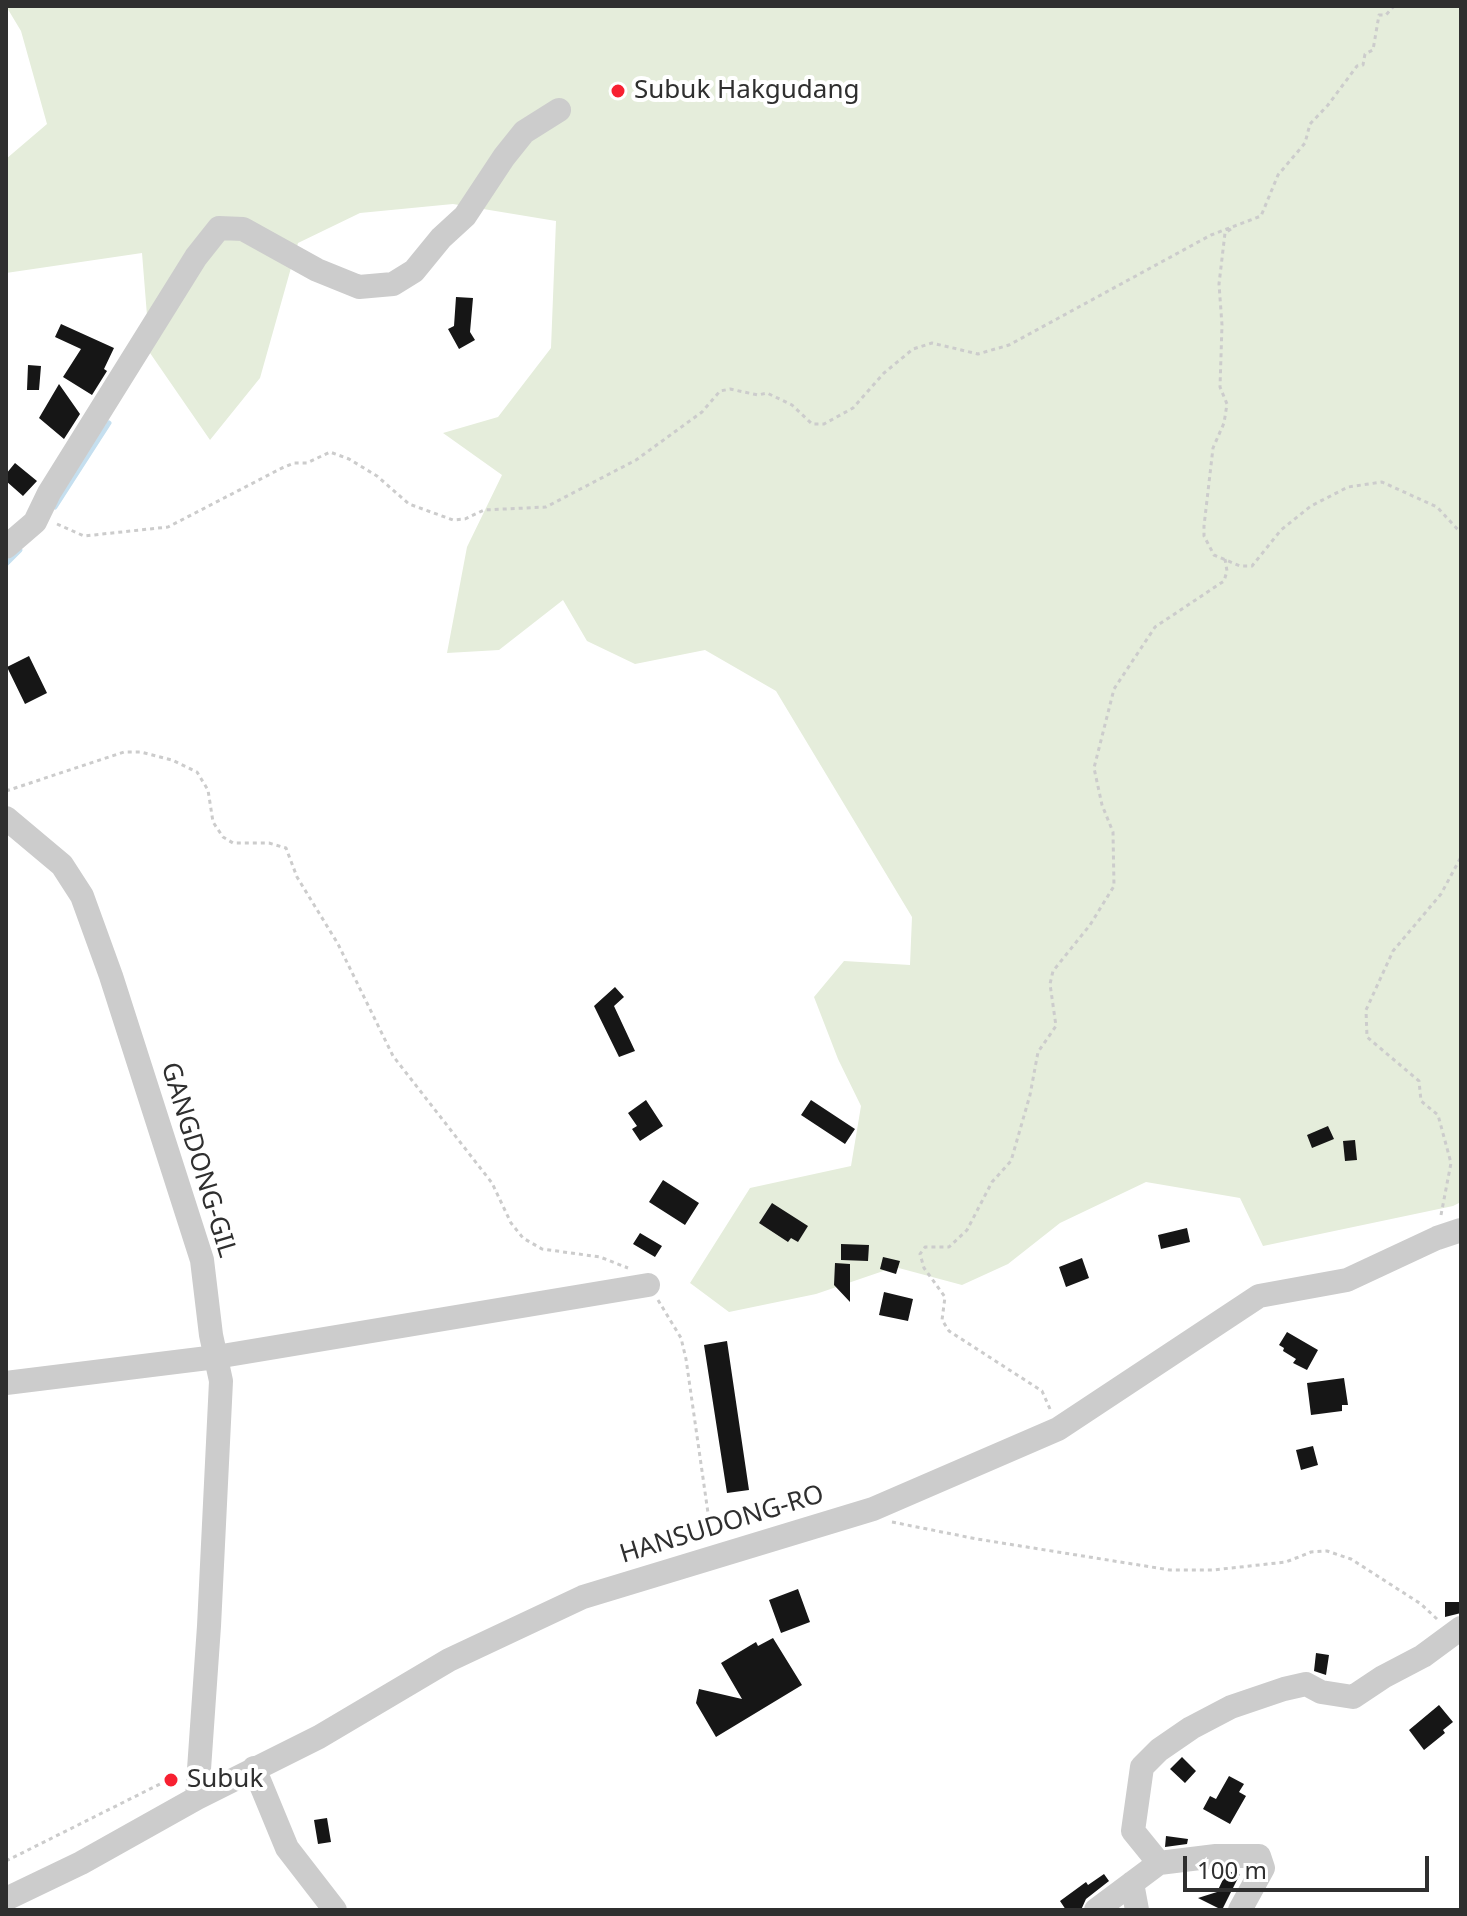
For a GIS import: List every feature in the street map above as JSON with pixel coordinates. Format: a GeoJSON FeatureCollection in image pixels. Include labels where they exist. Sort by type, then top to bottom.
{"type":"FeatureCollection","features":[{"type":"Feature","properties":{"kind":"street"},"geometry":{"type":"LineString","coordinates":[[6,547],[35,522],[49,493],[196,257],[219,228],[243,229],[317,270],[359,287],[393,284],[414,271],[441,238],[465,216],[524,132],[559,110]]}},
{"type":"Feature","properties":{"kind":"street","name":"GANGDONG-GIL"},"geometry":{"type":"LineString","coordinates":[[6,818],[62,865],[82,896],[111,976],[202,1260],[221,1381],[197,1798]]}},
{"type":"Feature","properties":{"kind":"street","name":"HANSUDONG-RO"},"geometry":{"type":"LineString","coordinates":[[6,1899],[81,1863],[197,1798],[319,1737],[449,1660],[583,1597],[862,1512],[1057,1430],[1259,1296],[1347,1280],[1461,1230]]}},
{"type":"Feature","properties":{"kind":"street"},"geometry":{"type":"LineString","coordinates":[[6,1383],[216,1357],[648,1285]]}},
{"type":"Feature","properties":{"kind":"street"},"geometry":{"type":"LineString","coordinates":[[1159,1863],[1133,1831],[1142,1767],[1159,1750],[1191,1728],[1231,1707],[1284,1689],[1306,1684],[1321,1692],[1353,1697],[1423,1656],[1456,1631]]}},
{"type":"Feature","properties":{"kind":"street"},"geometry":{"type":"LineString","coordinates":[[254,1768],[287,1848],[335,1910]]}},
{"type":"Feature","properties":{"kind":"street"},"geometry":{"type":"LineString","coordinates":[[1096,1910],[1159,1863],[1216,1856],[1259,1856],[1263,1868],[1240,1910]]}},
{"type":"Feature","properties":{"kind":"street"},"geometry":{"type":"LineString","coordinates":[[1132,1883],[1137,1910]]}},
{"type":"Feature","properties":{"kind":"path"},"geometry":{"type":"LineString","coordinates":[[35,522],[62,524],[84,536],[168,527],[282,468],[294,463],[307,463],[330,452],[349,459],[377,476],[409,504],[453,520],[465,519],[484,510],[546,507],[636,460],[702,412],[720,391],[730,389],[758,395],[767,393],[792,405],[812,424],[824,424],[853,408],[884,373],[913,349],[932,343],[978,354],[1009,345],[1211,235],[1261,216],[1278,175],[1305,143],[1310,124],[1357,66],[1363,65],[1365,54],[1373,50],[1379,15],[1386,15],[1394,6]]}},
{"type":"Feature","properties":{"kind":"path"},"geometry":{"type":"LineString","coordinates":[[1234,227],[1225,233],[1219,284],[1222,325],[1220,387],[1227,404],[1224,423],[1213,448],[1204,536],[1214,555],[1240,566],[1252,566],[1281,530],[1311,506],[1348,487],[1382,482],[1437,507],[1461,533]]}},
{"type":"Feature","properties":{"kind":"path"},"geometry":{"type":"LineString","coordinates":[[1057,1430],[1042,1391],[949,1331],[942,1320],[945,1297],[924,1268],[920,1254],[925,1247],[949,1247],[967,1230],[992,1182],[1011,1161],[1030,1095],[1038,1052],[1056,1026],[1050,984],[1053,971],[1090,925],[1114,886],[1113,832],[1102,805],[1094,768],[1114,689],[1155,627],[1224,581],[1227,571],[1225,559]]}},
{"type":"Feature","properties":{"kind":"path"},"geometry":{"type":"LineString","coordinates":[[6,791],[124,752],[141,752],[172,760],[197,772],[208,790],[213,822],[223,837],[233,843],[269,843],[286,848],[297,877],[338,944],[393,1056],[492,1183],[511,1223],[523,1238],[542,1249],[614,1261],[632,1270],[648,1285],[681,1338],[710,1527],[707,1559]]}},
{"type":"Feature","properties":{"kind":"path"},"geometry":{"type":"LineString","coordinates":[[1437,1238],[1451,1163],[1446,1140],[1438,1115],[1421,1101],[1419,1081],[1367,1037],[1366,1010],[1393,951],[1441,894],[1461,857]]}},
{"type":"Feature","properties":{"kind":"path"},"geometry":{"type":"LineString","coordinates":[[862,1512],[909,1527],[1170,1570],[1213,1570],[1286,1562],[1311,1552],[1327,1551],[1351,1559],[1421,1604],[1456,1631]]}},
{"type":"Feature","properties":{"kind":"path"},"geometry":{"type":"LineString","coordinates":[[6,1861],[167,1779],[199,1767]]}},
{"type":"Feature","properties":{"kind":"green space"},"geometry":{"type":"Polygon","coordinates":[[[6,6],[1461,6],[1461,1202],[1263,1246],[1240,1198],[1146,1182],[1060,1223],[1008,1264],[962,1285],[895,1267],[816,1294],[729,1312],[690,1283],[750,1188],[851,1166],[861,1106],[838,1059],[814,997],[844,961],[910,965],[912,917],[776,691],[705,650],[635,664],[587,641],[563,600],[499,650],[447,653],[467,547],[502,475],[443,433],[498,417],[551,348],[556,221],[453,204],[360,213],[298,243],[260,378],[210,440],[150,353],[142,253],[6,273],[6,159],[47,124],[21,31],[6,6]]]}},
{"type":"Feature","properties":{"kind":"building"},"geometry":{"type":"Polygon","coordinates":[[[456,297],[473,298],[470,332],[475,340],[459,349],[448,329],[454,326],[456,297]]]}},
{"type":"Feature","properties":{"kind":"building"},"geometry":{"type":"Polygon","coordinates":[[[61,324],[114,348],[104,369],[107,371],[92,395],[63,377],[81,349],[55,337],[61,324]]]}},
{"type":"Feature","properties":{"kind":"building"},"geometry":{"type":"Polygon","coordinates":[[[28,365],[41,366],[39,390],[27,390],[28,365]]]}},
{"type":"Feature","properties":{"kind":"building"},"geometry":{"type":"Polygon","coordinates":[[[59,384],[80,414],[64,439],[39,418],[59,384]]]}},
{"type":"Feature","properties":{"kind":"building"},"geometry":{"type":"Polygon","coordinates":[[[15,463],[37,481],[23,496],[6,481],[6,474],[15,463]]]}},
{"type":"Feature","properties":{"kind":"building"},"geometry":{"type":"Polygon","coordinates":[[[29,656],[47,693],[25,704],[7,667],[29,656]]]}},
{"type":"Feature","properties":{"kind":"building"},"geometry":{"type":"Polygon","coordinates":[[[615,987],[624,997],[614,1006],[635,1051],[619,1057],[594,1006],[615,987]]]}},
{"type":"Feature","properties":{"kind":"building"},"geometry":{"type":"Polygon","coordinates":[[[646,1100],[663,1126],[640,1141],[632,1129],[637,1126],[628,1113],[646,1100]]]}},
{"type":"Feature","properties":{"kind":"building"},"geometry":{"type":"Polygon","coordinates":[[[811,1100],[855,1129],[845,1144],[801,1115],[811,1100]]]}},
{"type":"Feature","properties":{"kind":"building"},"geometry":{"type":"Polygon","coordinates":[[[1328,1126],[1334,1139],[1312,1148],[1307,1135],[1328,1126]]]}},
{"type":"Feature","properties":{"kind":"building"},"geometry":{"type":"Polygon","coordinates":[[[1355,1140],[1357,1160],[1345,1161],[1343,1141],[1355,1140]]]}},
{"type":"Feature","properties":{"kind":"building"},"geometry":{"type":"Polygon","coordinates":[[[663,1180],[699,1203],[685,1225],[649,1202],[663,1180]]]}},
{"type":"Feature","properties":{"kind":"building"},"geometry":{"type":"Polygon","coordinates":[[[772,1203],[808,1226],[798,1242],[791,1238],[788,1242],[759,1223],[772,1203]]]}},
{"type":"Feature","properties":{"kind":"building"},"geometry":{"type":"Polygon","coordinates":[[[1187,1228],[1190,1242],[1161,1249],[1158,1235],[1187,1228]]]}},
{"type":"Feature","properties":{"kind":"building"},"geometry":{"type":"Polygon","coordinates":[[[640,1233],[662,1246],[655,1257],[633,1244],[640,1233]]]}},
{"type":"Feature","properties":{"kind":"building"},"geometry":{"type":"Polygon","coordinates":[[[841,1244],[869,1245],[868,1261],[841,1260],[841,1244]]]}},
{"type":"Feature","properties":{"kind":"building"},"geometry":{"type":"Polygon","coordinates":[[[883,1257],[900,1261],[896,1274],[880,1269],[883,1257]]]}},
{"type":"Feature","properties":{"kind":"building"},"geometry":{"type":"Polygon","coordinates":[[[1082,1258],[1089,1278],[1066,1287],[1059,1267],[1082,1258]]]}},
{"type":"Feature","properties":{"kind":"building"},"geometry":{"type":"Polygon","coordinates":[[[835,1263],[850,1264],[850,1302],[834,1285],[835,1263]]]}},
{"type":"Feature","properties":{"kind":"building"},"geometry":{"type":"Polygon","coordinates":[[[884,1292],[913,1299],[908,1321],[879,1315],[884,1292]]]}},
{"type":"Feature","properties":{"kind":"building"},"geometry":{"type":"Polygon","coordinates":[[[1287,1332],[1318,1350],[1307,1370],[1293,1363],[1296,1359],[1279,1345],[1287,1332]]]}},
{"type":"Feature","properties":{"kind":"building"},"geometry":{"type":"Polygon","coordinates":[[[727,1341],[749,1490],[727,1493],[704,1345],[727,1341]]]}},
{"type":"Feature","properties":{"kind":"building"},"geometry":{"type":"Polygon","coordinates":[[[1344,1378],[1348,1405],[1342,1405],[1342,1411],[1311,1415],[1307,1383],[1344,1378]]]}},
{"type":"Feature","properties":{"kind":"building"},"geometry":{"type":"Polygon","coordinates":[[[1313,1446],[1318,1465],[1301,1470],[1296,1450],[1313,1446]]]}},
{"type":"Feature","properties":{"kind":"building"},"geometry":{"type":"Polygon","coordinates":[[[798,1589],[810,1622],[781,1633],[769,1600],[798,1589]]]}},
{"type":"Feature","properties":{"kind":"building"},"geometry":{"type":"Polygon","coordinates":[[[1445,1602],[1460,1602],[1461,1613],[1445,1617],[1445,1602]]]}},
{"type":"Feature","properties":{"kind":"building"},"geometry":{"type":"Polygon","coordinates":[[[773,1638],[802,1685],[716,1737],[696,1703],[699,1689],[742,1699],[721,1663],[756,1642],[758,1646],[773,1638]]]}},
{"type":"Feature","properties":{"kind":"building"},"geometry":{"type":"Polygon","coordinates":[[[1316,1653],[1329,1655],[1326,1675],[1314,1671],[1316,1653]]]}},
{"type":"Feature","properties":{"kind":"building"},"geometry":{"type":"Polygon","coordinates":[[[1439,1705],[1453,1722],[1424,1750],[1409,1730],[1439,1705]]]}},
{"type":"Feature","properties":{"kind":"building"},"geometry":{"type":"Polygon","coordinates":[[[1182,1757],[1196,1771],[1185,1783],[1170,1769],[1182,1757]]]}},
{"type":"Feature","properties":{"kind":"building"},"geometry":{"type":"Polygon","coordinates":[[[1229,1776],[1244,1784],[1239,1792],[1246,1796],[1230,1824],[1203,1809],[1210,1796],[1216,1799],[1229,1776]]]}},
{"type":"Feature","properties":{"kind":"building"},"geometry":{"type":"Polygon","coordinates":[[[327,1818],[331,1842],[318,1844],[314,1820],[327,1818]]]}},
{"type":"Feature","properties":{"kind":"building"},"geometry":{"type":"Polygon","coordinates":[[[1166,1836],[1188,1839],[1187,1844],[1165,1847],[1166,1836]]]}},
{"type":"Feature","properties":{"kind":"building"},"geometry":{"type":"Polygon","coordinates":[[[1227,1871],[1240,1874],[1222,1910],[1198,1898],[1217,1892],[1227,1871]]]}},
{"type":"Feature","properties":{"kind":"building"},"geometry":{"type":"Polygon","coordinates":[[[1104,1874],[1109,1881],[1086,1899],[1081,1910],[1066,1910],[1060,1901],[1086,1882],[1088,1885],[1104,1874]]]}},
{"type":"Feature","properties":{"kind":"waterway"},"geometry":{"type":"LineString","coordinates":[[55,507],[109,423]]}},
{"type":"Feature","properties":{"kind":"waterway"},"geometry":{"type":"LineString","coordinates":[[6,564],[20,550]]}},
{"type":"Feature","properties":{"kind":"place","name":"Subuk Hakgudang"},"geometry":{"type":"Point","coordinates":[618,91]}},
{"type":"Feature","properties":{"kind":"place","name":"Subuk"},"geometry":{"type":"Point","coordinates":[171,1780]}}]}
